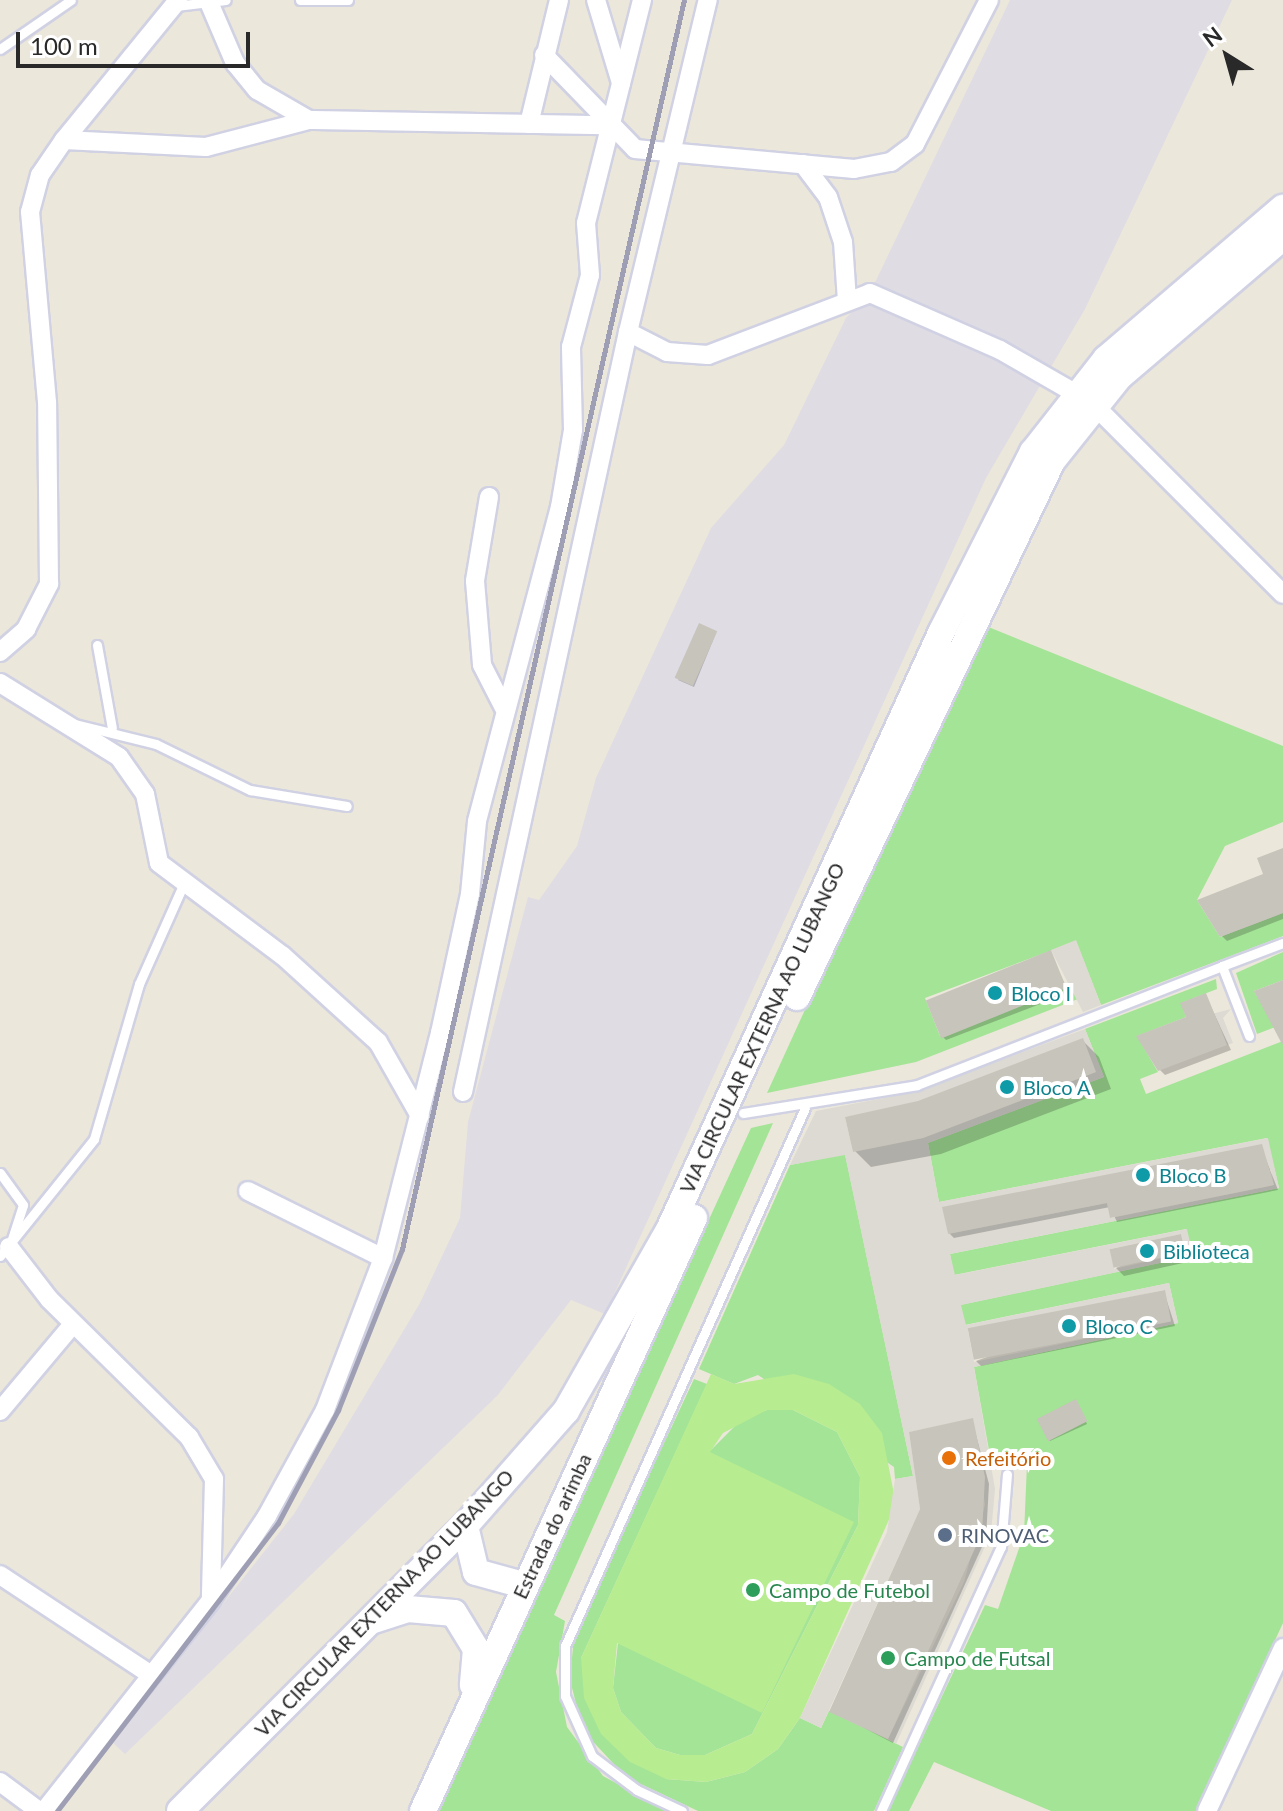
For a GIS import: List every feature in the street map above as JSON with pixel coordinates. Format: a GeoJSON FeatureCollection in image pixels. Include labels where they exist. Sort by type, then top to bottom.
{"type":"FeatureCollection","features":[{"type":"Feature","properties":{"kind":"main road","name":"VIA CIRCULAR EXTERNA AO LUBANGO"},"geometry":{"type":"LineString","coordinates":[[180,1811],[465,1526],[566,1411],[669,1230],[981,550],[1084,399],[1283,208]]}},
{"type":"Feature","properties":{"kind":"main road","name":"VIA CIRCULAR EXTERNA AO LUBANGO"},"geometry":{"type":"LineString","coordinates":[[683,1243],[1014,528],[1084,399],[1283,237]]}},
{"type":"Feature","properties":{"kind":"main road","name":"Estrada do arimba"},"geometry":{"type":"LineString","coordinates":[[423,1811],[523,1585],[683,1243]]}},
{"type":"Feature","properties":{"kind":"main road"},"geometry":{"type":"LineString","coordinates":[[465,1526],[476,1572],[523,1585]]}},
{"type":"Feature","properties":{"kind":"main road"},"geometry":{"type":"LineString","coordinates":[[365,1623],[408,1609],[454,1613],[476,1649],[471,1705]]}},
{"type":"Feature","properties":{"kind":"street"},"geometry":{"type":"LineString","coordinates":[[529,124],[559,0]]}},
{"type":"Feature","properties":{"kind":"street"},"geometry":{"type":"LineString","coordinates":[[596,0],[621,83]]}},
{"type":"Feature","properties":{"kind":"street"},"geometry":{"type":"LineString","coordinates":[[0,1782],[42,1811],[211,1600],[325,1410],[383,1258],[420,1116],[504,708],[560,507],[573,430],[571,347],[590,275],[586,223],[642,0]]}},
{"type":"Feature","properties":{"kind":"street"},"geometry":{"type":"LineString","coordinates":[[463,1092],[628,332],[674,156],[708,0]]}},
{"type":"Feature","properties":{"kind":"street"},"geometry":{"type":"LineString","coordinates":[[544,55],[635,149],[674,156],[854,169],[891,162],[915,144],[989,0]]}},
{"type":"Feature","properties":{"kind":"street"},"geometry":{"type":"LineString","coordinates":[[215,2],[235,63],[257,90],[309,120]]}},
{"type":"Feature","properties":{"kind":"street"},"geometry":{"type":"LineString","coordinates":[[0,652],[26,629],[49,584],[47,402],[30,212],[40,175],[64,140],[177,3]]}},
{"type":"Feature","properties":{"kind":"street"},"geometry":{"type":"LineString","coordinates":[[64,140],[206,147],[309,120],[610,125]]}},
{"type":"Feature","properties":{"kind":"street"},"geometry":{"type":"LineString","coordinates":[[803,164],[828,197],[843,242],[847,301]]}},
{"type":"Feature","properties":{"kind":"street"},"geometry":{"type":"LineString","coordinates":[[628,332],[667,352],[708,355],[870,293],[1000,350],[1084,399],[1283,594]]}},
{"type":"Feature","properties":{"kind":"street"},"geometry":{"type":"LineString","coordinates":[[489,497],[475,581],[482,665],[504,708]]}},
{"type":"Feature","properties":{"kind":"street"},"geometry":{"type":"LineString","coordinates":[[0,683],[72,723],[138,779],[152,851],[184,883],[258,936],[378,1042],[420,1116]]}},
{"type":"Feature","properties":{"kind":"street"},"geometry":{"type":"LineString","coordinates":[[248,1191],[383,1258]]}},
{"type":"Feature","properties":{"kind":"street"},"geometry":{"type":"LineString","coordinates":[[4,1252],[189,1437],[214,1479],[211,1600]]}},
{"type":"Feature","properties":{"kind":"street"},"geometry":{"type":"LineString","coordinates":[[0,1411],[73,1324]]}},
{"type":"Feature","properties":{"kind":"street"},"geometry":{"type":"LineString","coordinates":[[0,1575],[151,1675]]}},
{"type":"Feature","properties":{"kind":"street"},"geometry":{"type":"LineString","coordinates":[[1207,1811],[1283,1648]]}},
{"type":"Feature","properties":{"kind":"lane"},"geometry":{"type":"LineString","coordinates":[[0,49],[71,0]]}},
{"type":"Feature","properties":{"kind":"lane"},"geometry":{"type":"LineString","coordinates":[[300,0],[348,0]]}},
{"type":"Feature","properties":{"kind":"lane"},"geometry":{"type":"LineString","coordinates":[[177,3],[215,2]]}},
{"type":"Feature","properties":{"kind":"lane"},"geometry":{"type":"LineString","coordinates":[[97,645],[112,728]]}},
{"type":"Feature","properties":{"kind":"lane"},"geometry":{"type":"LineString","coordinates":[[72,723],[112,728],[250,790],[347,806]]}},
{"type":"Feature","properties":{"kind":"lane"},"geometry":{"type":"LineString","coordinates":[[4,1252],[94,1139],[139,984],[184,883]]}},
{"type":"Feature","properties":{"kind":"lane"},"geometry":{"type":"LineString","coordinates":[[743,1113],[805,1108],[917,1085],[1283,943]]}},
{"type":"Feature","properties":{"kind":"lane"},"geometry":{"type":"LineString","coordinates":[[1222,966],[1249,1036]]}},
{"type":"Feature","properties":{"kind":"lane"},"geometry":{"type":"LineString","coordinates":[[682,1811],[637,1790],[592,1756],[565,1696],[565,1646],[805,1108]]}},
{"type":"Feature","properties":{"kind":"lane"},"geometry":{"type":"LineString","coordinates":[[0,1173],[23,1205],[4,1252]]}},
{"type":"Feature","properties":{"kind":"lane"},"geometry":{"type":"LineString","coordinates":[[881,1811],[1001,1547],[1007,1474]]}},
{"type":"Feature","properties":{"kind":"shaded area"},"geometry":{"type":"Polygon","coordinates":[[[1010,0],[1232,0],[1085,309],[986,478],[605,1314],[571,1300],[497,1396],[125,1754],[113,1743],[294,1514],[420,1303],[460,1218],[468,1122],[528,897],[539,900],[577,846],[596,778],[711,528],[784,445],[846,318],[870,293],[1010,0]]]}},
{"type":"Feature","properties":{"kind":"shaded area"},"geometry":{"type":"Polygon","coordinates":[[[1076,940],[1101,1005],[1083,1012],[1051,950],[1076,940]]]}},
{"type":"Feature","properties":{"kind":"shaded area"},"geometry":{"type":"Polygon","coordinates":[[[1231,1009],[1223,1018],[1233,1043],[1227,1045],[1220,1026],[1209,1030],[1204,1016],[1231,1009]]]}},
{"type":"Feature","properties":{"kind":"shaded area"},"geometry":{"type":"Polygon","coordinates":[[[1085,1029],[1104,1077],[928,1143],[939,1202],[1268,1138],[1279,1188],[950,1254],[955,1275],[1187,1229],[1193,1256],[961,1305],[966,1325],[1169,1283],[1178,1323],[974,1367],[995,1489],[991,1533],[896,1744],[888,1739],[964,1582],[985,1505],[973,1419],[909,1432],[920,1509],[821,1728],[800,1718],[887,1532],[895,1479],[913,1476],[845,1155],[790,1165],[816,1111],[915,1092],[1085,1029]],[[1096,1072],[845,1117],[853,1152],[923,1138],[1096,1072]],[[1271,1170],[943,1208],[948,1234],[1107,1203],[1111,1218],[1274,1185],[1271,1170]],[[1181,1234],[1110,1249],[1114,1269],[1185,1253],[1181,1234]],[[1164,1290],[968,1331],[974,1362],[1171,1321],[1164,1290]]]}},
{"type":"Feature","properties":{"kind":"green space"},"geometry":{"type":"Polygon","coordinates":[[[981,624],[1283,746],[1283,822],[1225,846],[1197,900],[1220,937],[1283,913],[1283,936],[1101,1005],[1076,941],[925,998],[940,1036],[1073,985],[1078,999],[916,1062],[767,1093],[981,624]]]}},
{"type":"Feature","properties":{"kind":"green space"},"geometry":{"type":"Polygon","coordinates":[[[1283,952],[1283,980],[1254,991],[1275,1027],[1257,1034],[1236,973],[1283,952]]]}},
{"type":"Feature","properties":{"kind":"green space"},"geometry":{"type":"Polygon","coordinates":[[[1216,979],[1217,989],[1181,1003],[1186,1017],[1137,1036],[1158,1072],[1140,1079],[1146,1094],[1283,1041],[1283,1623],[1196,1811],[1051,1811],[934,1762],[909,1811],[888,1811],[985,1605],[998,1609],[1024,1534],[1027,1464],[992,1467],[974,1367],[1178,1323],[1169,1283],[965,1325],[960,1305],[1193,1256],[1186,1229],[954,1275],[950,1254],[1279,1188],[1267,1138],[939,1202],[928,1143],[1104,1077],[1085,1029],[1216,979]]]}},
{"type":"Feature","properties":{"kind":"green space"},"geometry":{"type":"Polygon","coordinates":[[[773,1123],[554,1615],[565,1621],[556,1672],[567,1727],[603,1776],[668,1811],[437,1811],[751,1128],[773,1123]]]}},
{"type":"Feature","properties":{"kind":"green space"},"geometry":{"type":"Polygon","coordinates":[[[845,1154],[913,1476],[895,1479],[894,1467],[758,1375],[734,1384],[699,1369],[790,1165],[845,1154]]]}},
{"type":"Feature","properties":{"kind":"green space"},"geometry":{"type":"Polygon","coordinates":[[[711,1374],[734,1384],[794,1374],[829,1384],[860,1404],[882,1433],[896,1504],[800,1718],[778,1749],[745,1772],[706,1782],[666,1779],[630,1762],[601,1734],[584,1698],[581,1658],[711,1374]],[[767,1410],[723,1433],[710,1452],[854,1522],[762,1713],[617,1643],[613,1688],[621,1712],[656,1748],[680,1755],[705,1755],[752,1734],[858,1525],[860,1477],[837,1432],[793,1410],[767,1410]]]}},
{"type":"Feature","properties":{"kind":"green space"},"geometry":{"type":"Polygon","coordinates":[[[694,1379],[707,1384],[581,1658],[666,1779],[706,1782],[745,1772],[778,1749],[800,1718],[821,1728],[829,1711],[903,1747],[874,1811],[698,1811],[626,1777],[583,1731],[570,1680],[574,1636],[694,1379]]]}},
{"type":"Feature","properties":{"kind":"green space"},"geometry":{"type":"Polygon","coordinates":[[[767,1410],[793,1410],[837,1432],[860,1477],[858,1525],[752,1734],[705,1755],[680,1755],[656,1748],[621,1712],[613,1688],[618,1643],[762,1712],[709,1452],[743,1418],[767,1410]]]}},
{"type":"Feature","properties":{"kind":"building"},"geometry":{"type":"Polygon","coordinates":[[[699,623],[717,631],[693,686],[675,678],[699,623]]]}},
{"type":"Feature","properties":{"kind":"building"},"geometry":{"type":"Polygon","coordinates":[[[1283,848],[1283,913],[1220,937],[1197,900],[1263,874],[1257,858],[1283,848]]]}},
{"type":"Feature","properties":{"kind":"building","name":"Bloco I"},"geometry":{"type":"Polygon","coordinates":[[[1051,950],[1066,988],[941,1039],[926,1001],[1051,950]]]}},
{"type":"Feature","properties":{"kind":"building"},"geometry":{"type":"Polygon","coordinates":[[[1283,980],[1283,1044],[1282,1044],[1254,991],[1283,980]]]}},
{"type":"Feature","properties":{"kind":"building"},"geometry":{"type":"Polygon","coordinates":[[[1206,993],[1227,1045],[1158,1071],[1136,1036],[1186,1017],[1180,1003],[1206,993]]]}},
{"type":"Feature","properties":{"kind":"building","name":"Bloco A"},"geometry":{"type":"Polygon","coordinates":[[[1083,1038],[1096,1072],[923,1138],[853,1152],[845,1117],[918,1101],[1083,1038]]]}},
{"type":"Feature","properties":{"kind":"building","name":"Bloco B"},"geometry":{"type":"Polygon","coordinates":[[[1262,1144],[1274,1185],[1110,1218],[1107,1203],[948,1234],[942,1207],[1262,1144]]]}},
{"type":"Feature","properties":{"kind":"building","name":"Biblioteca"},"geometry":{"type":"Polygon","coordinates":[[[1181,1234],[1185,1253],[1114,1268],[1110,1249],[1181,1234]]]}},
{"type":"Feature","properties":{"kind":"building","name":"Bloco C"},"geometry":{"type":"Polygon","coordinates":[[[1165,1290],[1171,1321],[974,1360],[968,1328],[1165,1290]]]}},
{"type":"Feature","properties":{"kind":"building"},"geometry":{"type":"Polygon","coordinates":[[[1076,1399],[1087,1421],[1048,1441],[1037,1419],[1076,1399]]]}},
{"type":"Feature","properties":{"kind":"building"},"geometry":{"type":"Polygon","coordinates":[[[973,1418],[985,1477],[982,1533],[888,1739],[829,1712],[920,1509],[909,1432],[973,1418]]]}},
{"type":"Feature","properties":{"kind":"railway"},"geometry":{"type":"LineString","coordinates":[[57,1811],[278,1523],[338,1410],[402,1249],[684,0]]}},
{"type":"Feature","properties":{"kind":"place","name":"Bloco I"},"geometry":{"type":"Point","coordinates":[995,993]}},
{"type":"Feature","properties":{"kind":"place","name":"Bloco A"},"geometry":{"type":"Point","coordinates":[1007,1087]}},
{"type":"Feature","properties":{"kind":"place","name":"Bloco B"},"geometry":{"type":"Point","coordinates":[1143,1175]}},
{"type":"Feature","properties":{"kind":"place","name":"Biblioteca"},"geometry":{"type":"Point","coordinates":[1147,1251]}},
{"type":"Feature","properties":{"kind":"place","name":"Bloco C"},"geometry":{"type":"Point","coordinates":[1069,1326]}},
{"type":"Feature","properties":{"kind":"place","name":"Refeitório"},"geometry":{"type":"Point","coordinates":[949,1458]}},
{"type":"Feature","properties":{"kind":"place","name":"RINOVAC"},"geometry":{"type":"Point","coordinates":[945,1535]}},
{"type":"Feature","properties":{"kind":"place","name":"Campo de Futebol"},"geometry":{"type":"Point","coordinates":[753,1590]}},
{"type":"Feature","properties":{"kind":"place","name":"Campo de Futsal"},"geometry":{"type":"Point","coordinates":[888,1658]}}]}
